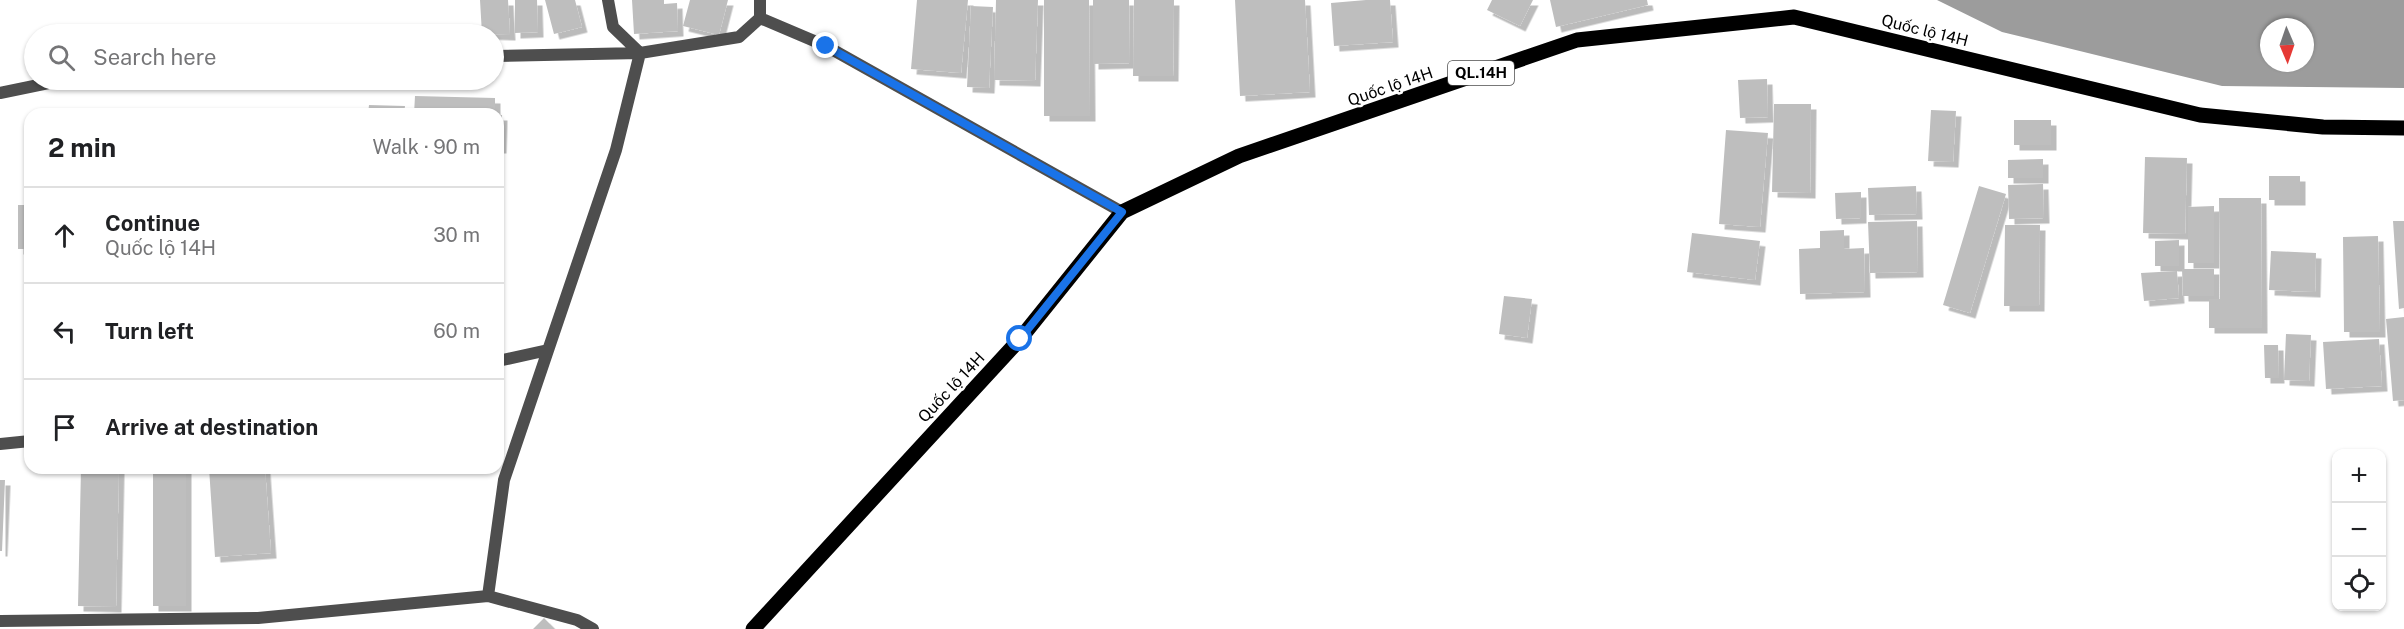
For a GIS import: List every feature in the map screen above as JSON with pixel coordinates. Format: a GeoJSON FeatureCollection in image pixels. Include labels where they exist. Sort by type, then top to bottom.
{"type":"FeatureCollection","features":[{"type":"Feature","properties":{"kind":"main road","name":"Quốc lộ 14H"},"geometry":{"type":"LineString","coordinates":[[753,629],[1020,339],[1122,212],[1239,156],[1577,40],[1794,17],[2200,115],[2324,128],[2404,128]]}},
{"type":"Feature","properties":{"kind":"street"},"geometry":{"type":"LineString","coordinates":[[608,0],[613,27],[640,52]]}},
{"type":"Feature","properties":{"kind":"street"},"geometry":{"type":"LineString","coordinates":[[504,56],[640,52],[739,37],[760,18],[760,0]]}},
{"type":"Feature","properties":{"kind":"street"},"geometry":{"type":"LineString","coordinates":[[760,18],[826,46],[1122,212]]}},
{"type":"Feature","properties":{"kind":"street"},"geometry":{"type":"LineString","coordinates":[[488,596],[504,480],[616,150],[640,52]]}},
{"type":"Feature","properties":{"kind":"street"},"geometry":{"type":"LineString","coordinates":[[0,93],[24,88]]}},
{"type":"Feature","properties":{"kind":"street"},"geometry":{"type":"LineString","coordinates":[[504,360],[548,350]]}},
{"type":"Feature","properties":{"kind":"street"},"geometry":{"type":"LineString","coordinates":[[0,444],[24,442]]}},
{"type":"Feature","properties":{"kind":"street"},"geometry":{"type":"LineString","coordinates":[[0,621],[258,618],[488,596],[577,620],[592,629]]}},
{"type":"Feature","properties":{"kind":"shaded area"},"geometry":{"type":"Polygon","coordinates":[[[1937,0],[2404,0],[2404,88],[2222,86],[2002,32],[1937,0]]]}},
{"type":"Feature","properties":{"kind":"building"},"geometry":{"type":"Polygon","coordinates":[[[480,0],[508,0],[510,35],[504,35],[504,24],[481,24],[480,0]]]}},
{"type":"Feature","properties":{"kind":"building"},"geometry":{"type":"Polygon","coordinates":[[[515,0],[537,0],[538,32],[515,33],[515,0]]]}},
{"type":"Feature","properties":{"kind":"building"},"geometry":{"type":"Polygon","coordinates":[[[545,0],[575,0],[582,27],[554,34],[545,0]]]}},
{"type":"Feature","properties":{"kind":"building"},"geometry":{"type":"Polygon","coordinates":[[[632,0],[664,0],[664,4],[677,3],[678,31],[634,34],[632,0]]]}},
{"type":"Feature","properties":{"kind":"building"},"geometry":{"type":"Polygon","coordinates":[[[690,0],[728,0],[719,35],[683,26],[690,0]]]}},
{"type":"Feature","properties":{"kind":"building"},"geometry":{"type":"Polygon","coordinates":[[[917,0],[968,0],[961,73],[911,69],[917,0]]]}},
{"type":"Feature","properties":{"kind":"building"},"geometry":{"type":"Polygon","coordinates":[[[996,0],[1038,0],[1035,81],[994,80],[996,0]]]}},
{"type":"Feature","properties":{"kind":"building"},"geometry":{"type":"Polygon","coordinates":[[[1044,0],[1089,0],[1090,116],[1044,116],[1044,0]]]}},
{"type":"Feature","properties":{"kind":"building"},"geometry":{"type":"Polygon","coordinates":[[[1093,0],[1129,0],[1130,63],[1093,64],[1093,0]]]}},
{"type":"Feature","properties":{"kind":"building"},"geometry":{"type":"Polygon","coordinates":[[[1134,0],[1174,0],[1173,76],[1133,76],[1134,0]]]}},
{"type":"Feature","properties":{"kind":"building"},"geometry":{"type":"Polygon","coordinates":[[[1235,0],[1305,0],[1310,92],[1240,96],[1235,0]]]}},
{"type":"Feature","properties":{"kind":"building"},"geometry":{"type":"Polygon","coordinates":[[[1390,0],[1393,42],[1334,46],[1331,3],[1390,0]]]}},
{"type":"Feature","properties":{"kind":"building"},"geometry":{"type":"Polygon","coordinates":[[[1492,0],[1533,0],[1520,26],[1487,10],[1492,0]]]}},
{"type":"Feature","properties":{"kind":"building"},"geometry":{"type":"Polygon","coordinates":[[[1550,0],[1647,0],[1648,5],[1556,27],[1550,0]]]}},
{"type":"Feature","properties":{"kind":"building"},"geometry":{"type":"Polygon","coordinates":[[[971,6],[993,7],[989,88],[967,87],[971,6]]]}},
{"type":"Feature","properties":{"kind":"building"},"geometry":{"type":"Polygon","coordinates":[[[1767,79],[1768,117],[1740,118],[1738,80],[1767,79]]]}},
{"type":"Feature","properties":{"kind":"building"},"geometry":{"type":"Polygon","coordinates":[[[415,96],[495,98],[495,108],[414,108],[415,96]]]}},
{"type":"Feature","properties":{"kind":"building"},"geometry":{"type":"Polygon","coordinates":[[[1774,104],[1811,104],[1810,193],[1772,192],[1774,104]]]}},
{"type":"Feature","properties":{"kind":"building"},"geometry":{"type":"Polygon","coordinates":[[[369,105],[405,106],[405,108],[369,108],[369,105]]]}},
{"type":"Feature","properties":{"kind":"building"},"geometry":{"type":"Polygon","coordinates":[[[1931,110],[1956,111],[1953,162],[1928,161],[1931,110]]]}},
{"type":"Feature","properties":{"kind":"building"},"geometry":{"type":"Polygon","coordinates":[[[2014,120],[2051,120],[2051,145],[2014,145],[2014,120]]]}},
{"type":"Feature","properties":{"kind":"building"},"geometry":{"type":"Polygon","coordinates":[[[1726,130],[1768,133],[1760,227],[1719,224],[1726,130]]]}},
{"type":"Feature","properties":{"kind":"building"},"geometry":{"type":"Polygon","coordinates":[[[2145,157],[2187,158],[2185,234],[2143,233],[2145,157]]]}},
{"type":"Feature","properties":{"kind":"building"},"geometry":{"type":"Polygon","coordinates":[[[2043,159],[2043,178],[2008,178],[2008,160],[2043,159]]]}},
{"type":"Feature","properties":{"kind":"building"},"geometry":{"type":"Polygon","coordinates":[[[2269,176],[2300,176],[2300,200],[2269,200],[2269,176]]]}},
{"type":"Feature","properties":{"kind":"building"},"geometry":{"type":"Polygon","coordinates":[[[2043,184],[2044,218],[2009,219],[2008,185],[2043,184]]]}},
{"type":"Feature","properties":{"kind":"building"},"geometry":{"type":"Polygon","coordinates":[[[1916,186],[1917,214],[1869,215],[1868,188],[1916,186]]]}},
{"type":"Feature","properties":{"kind":"building"},"geometry":{"type":"Polygon","coordinates":[[[1979,186],[2006,194],[1970,313],[1943,305],[1979,186]]]}},
{"type":"Feature","properties":{"kind":"building"},"geometry":{"type":"Polygon","coordinates":[[[1861,192],[1861,218],[1836,219],[1835,193],[1861,192]]]}},
{"type":"Feature","properties":{"kind":"building"},"geometry":{"type":"Polygon","coordinates":[[[2219,198],[2261,198],[2262,328],[2209,328],[2209,299],[2220,299],[2219,198]]]}},
{"type":"Feature","properties":{"kind":"building"},"geometry":{"type":"Polygon","coordinates":[[[18,205],[24,205],[24,249],[18,249],[18,205]]]}},
{"type":"Feature","properties":{"kind":"building"},"geometry":{"type":"Polygon","coordinates":[[[2214,206],[2214,263],[2188,263],[2188,207],[2214,206]]]}},
{"type":"Feature","properties":{"kind":"building"},"geometry":{"type":"Polygon","coordinates":[[[1917,221],[1918,272],[1870,273],[1868,222],[1917,221]]]}},
{"type":"Feature","properties":{"kind":"building"},"geometry":{"type":"Polygon","coordinates":[[[2393,221],[2404,221],[2404,308],[2399,309],[2393,221]]]}},
{"type":"Feature","properties":{"kind":"building"},"geometry":{"type":"Polygon","coordinates":[[[2005,225],[2040,225],[2039,306],[2004,306],[2005,225]]]}},
{"type":"Feature","properties":{"kind":"building"},"geometry":{"type":"Polygon","coordinates":[[[1844,230],[1844,249],[1864,248],[1865,292],[1800,294],[1799,249],[1820,248],[1820,231],[1844,230]]]}},
{"type":"Feature","properties":{"kind":"building"},"geometry":{"type":"Polygon","coordinates":[[[1692,233],[1760,241],[1755,280],[1687,272],[1692,233]]]}},
{"type":"Feature","properties":{"kind":"building"},"geometry":{"type":"Polygon","coordinates":[[[2378,236],[2380,332],[2344,332],[2343,237],[2378,236]]]}},
{"type":"Feature","properties":{"kind":"building"},"geometry":{"type":"Polygon","coordinates":[[[2179,240],[2179,266],[2155,266],[2155,241],[2179,240]]]}},
{"type":"Feature","properties":{"kind":"building"},"geometry":{"type":"Polygon","coordinates":[[[2271,251],[2316,253],[2315,292],[2269,290],[2271,251]]]}},
{"type":"Feature","properties":{"kind":"building"},"geometry":{"type":"Polygon","coordinates":[[[2182,269],[2214,269],[2214,296],[2183,296],[2182,269]]]}},
{"type":"Feature","properties":{"kind":"building"},"geometry":{"type":"Polygon","coordinates":[[[2177,271],[2179,298],[2144,301],[2141,273],[2177,271]]]}},
{"type":"Feature","properties":{"kind":"building"},"geometry":{"type":"Polygon","coordinates":[[[1504,296],[1532,299],[1527,338],[1499,334],[1504,296]]]}},
{"type":"Feature","properties":{"kind":"building"},"geometry":{"type":"Polygon","coordinates":[[[2404,317],[2404,400],[2393,401],[2386,319],[2404,317]]]}},
{"type":"Feature","properties":{"kind":"building"},"geometry":{"type":"Polygon","coordinates":[[[2286,334],[2311,335],[2309,381],[2284,380],[2286,334]]]}},
{"type":"Feature","properties":{"kind":"building"},"geometry":{"type":"Polygon","coordinates":[[[2379,339],[2382,386],[2326,389],[2323,342],[2379,339]]]}},
{"type":"Feature","properties":{"kind":"building"},"geometry":{"type":"Polygon","coordinates":[[[2264,345],[2278,345],[2279,378],[2265,378],[2264,345]]]}},
{"type":"Feature","properties":{"kind":"building"},"geometry":{"type":"Polygon","coordinates":[[[81,474],[119,474],[116,607],[78,606],[81,474]]]}},
{"type":"Feature","properties":{"kind":"building"},"geometry":{"type":"Polygon","coordinates":[[[153,474],[186,474],[186,606],[153,606],[153,474]]]}},
{"type":"Feature","properties":{"kind":"building"},"geometry":{"type":"Polygon","coordinates":[[[209,474],[265,474],[271,553],[215,557],[209,474]]]}},
{"type":"Feature","properties":{"kind":"building"},"geometry":{"type":"Polygon","coordinates":[[[0,480],[5,480],[2,551],[0,551],[0,480]]]}},
{"type":"Feature","properties":{"kind":"building"},"geometry":{"type":"Polygon","coordinates":[[[544,618],[555,629],[533,629],[544,618]]]}},
{"type":"Feature","properties":{"kind":"route"},"geometry":{"type":"LineString","coordinates":[[826,46],[1122,212],[1020,339]]}}]}
